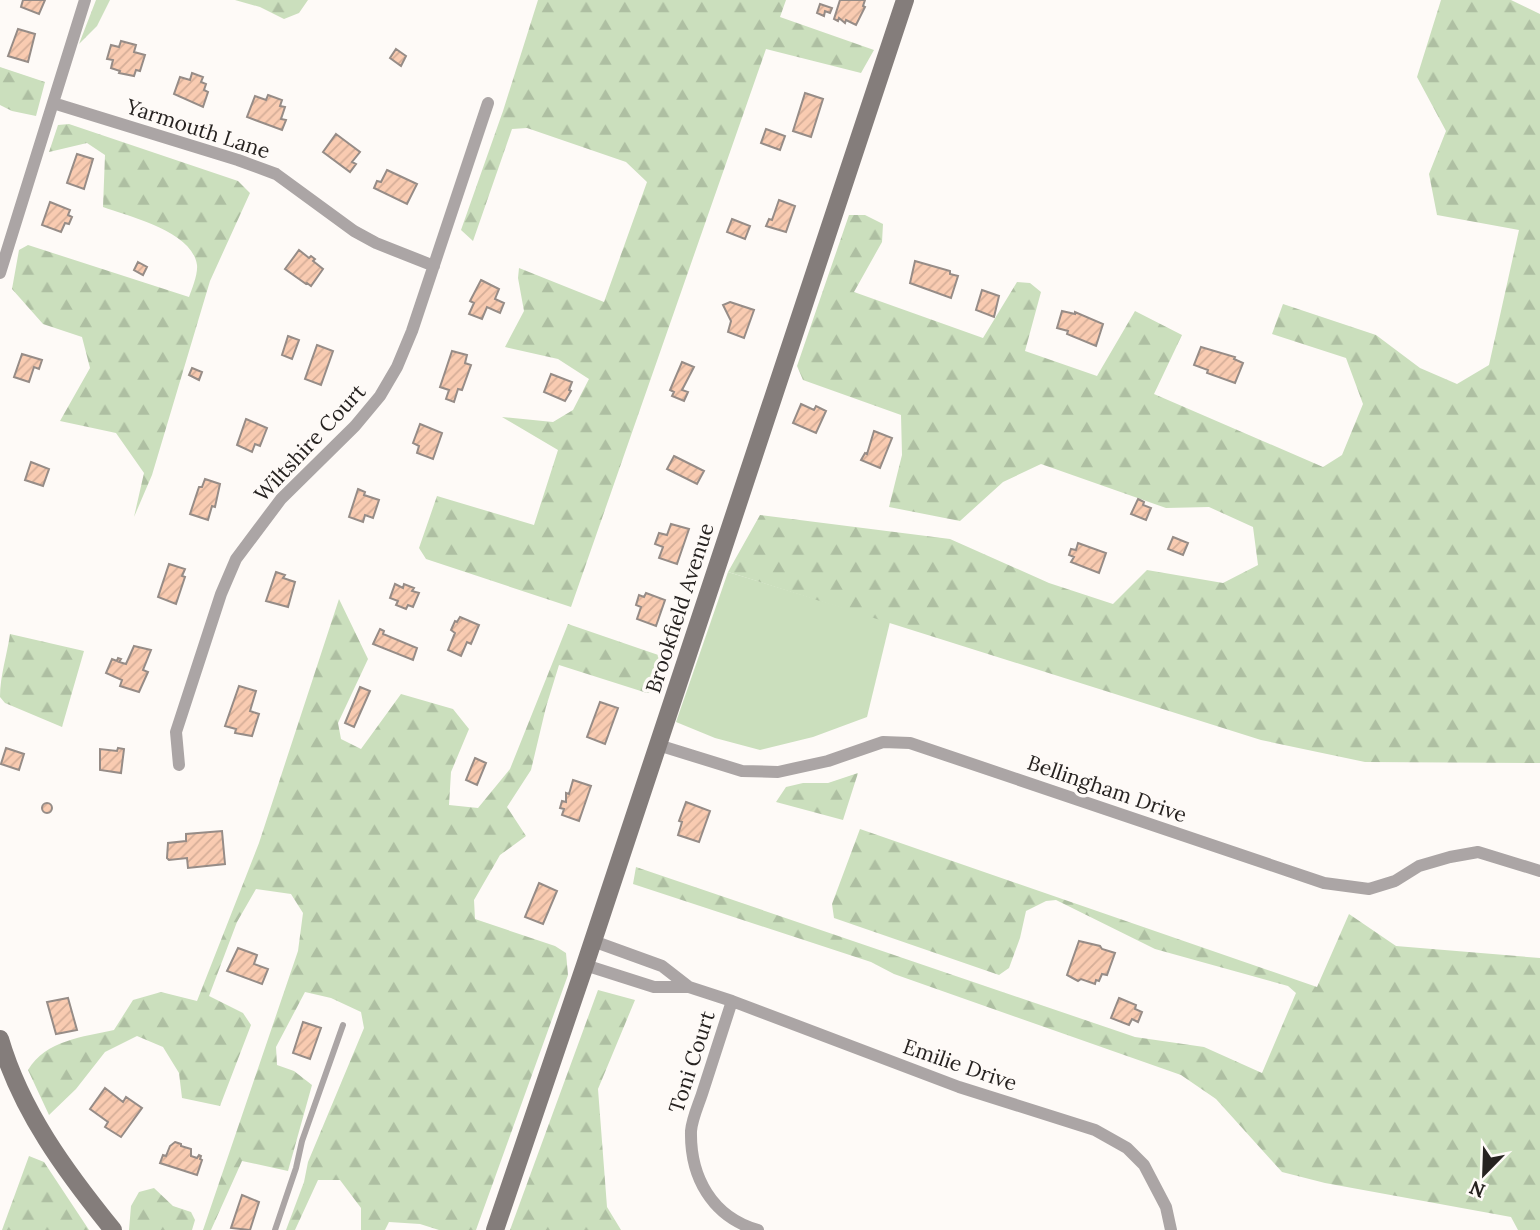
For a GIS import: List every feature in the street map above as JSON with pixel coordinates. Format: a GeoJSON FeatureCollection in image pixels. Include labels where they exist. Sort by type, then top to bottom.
{"type":"FeatureCollection","features":[{"type":"Feature","properties":{"kind":"main road","name":"Brookfield Avenue"},"geometry":{"type":"LineString","coordinates":[[495,1230],[905,0]]}},
{"type":"Feature","properties":{"kind":"main road"},"geometry":{"type":"LineString","coordinates":[[0,1039],[9,1071],[33,1120],[113,1230]]}},
{"type":"Feature","properties":{"kind":"street"},"geometry":{"type":"LineString","coordinates":[[0,273],[86,0]]}},
{"type":"Feature","properties":{"kind":"street","name":"Yarmouth Lane"},"geometry":{"type":"LineString","coordinates":[[53,103],[276,174],[354,231],[376,243],[434,266]]}},
{"type":"Feature","properties":{"kind":"street","name":"Wiltshire Court"},"geometry":{"type":"LineString","coordinates":[[180,765],[176,732],[221,594],[236,559],[281,499],[355,426],[380,397],[397,367],[412,331],[488,103]]}},
{"type":"Feature","properties":{"kind":"street","name":"Bellingham Drive"},"geometry":{"type":"LineString","coordinates":[[658,745],[743,771],[778,772],[828,761],[883,742],[910,743],[1324,883],[1369,889],[1395,881],[1419,866],[1478,852],[1540,871]]}},
{"type":"Feature","properties":{"kind":"street","name":"Emilie Drive"},"geometry":{"type":"LineString","coordinates":[[593,941],[662,966],[689,987]]}},
{"type":"Feature","properties":{"kind":"street"},"geometry":{"type":"LineString","coordinates":[[645,984],[653,963]]}},
{"type":"Feature","properties":{"kind":"street","name":"Emilie Drive"},"geometry":{"type":"LineString","coordinates":[[585,965],[654,987],[689,987],[959,1087],[1096,1130],[1127,1148],[1144,1165],[1166,1206],[1171,1230]]}},
{"type":"Feature","properties":{"kind":"street","name":"Toni Court"},"geometry":{"type":"LineString","coordinates":[[732,1001],[691,1128],[694,1162],[702,1188],[725,1214],[758,1230]]}},
{"type":"Feature","properties":{"kind":"lane"},"geometry":{"type":"LineString","coordinates":[[275,1230],[302,1141],[343,1025]]}},
{"type":"Feature","properties":{"kind":"green space"},"geometry":{"type":"Polygon","coordinates":[[[96,0],[110,0],[97,26],[79,44],[96,0]]]}},
{"type":"Feature","properties":{"kind":"green space"},"geometry":{"type":"Polygon","coordinates":[[[235,0],[308,0],[299,13],[284,19],[260,7],[235,0]]]}},
{"type":"Feature","properties":{"kind":"green space"},"geometry":{"type":"Polygon","coordinates":[[[538,0],[786,0],[780,17],[874,50],[861,73],[766,49],[571,607],[426,559],[419,548],[437,496],[534,525],[558,450],[502,417],[553,422],[573,410],[589,379],[558,359],[505,347],[524,311],[518,278],[519,268],[604,302],[647,182],[626,162],[527,128],[512,129],[473,241],[461,230],[538,0]]]}},
{"type":"Feature","properties":{"kind":"green space"},"geometry":{"type":"Polygon","coordinates":[[[1441,0],[1511,0],[1540,14],[1540,763],[1365,762],[1261,740],[728,572],[760,515],[950,539],[1049,583],[1113,604],[1147,570],[1223,583],[1258,565],[1253,527],[1209,507],[1166,508],[1041,464],[1003,482],[960,521],[889,507],[902,455],[901,415],[803,380],[797,366],[849,215],[865,215],[883,224],[882,242],[854,292],[983,338],[1017,282],[1030,283],[1041,292],[1025,351],[1097,376],[1135,311],[1182,335],[1154,394],[1323,467],[1342,455],[1363,404],[1346,358],[1272,334],[1283,304],[1376,335],[1420,368],[1457,384],[1489,365],[1519,230],[1437,215],[1429,174],[1446,131],[1417,77],[1441,0]]]}},
{"type":"Feature","properties":{"kind":"green space"},"geometry":{"type":"Polygon","coordinates":[[[0,67],[45,82],[36,116],[12,111],[0,105],[0,67]]]}},
{"type":"Feature","properties":{"kind":"green space"},"geometry":{"type":"Polygon","coordinates":[[[69,124],[238,181],[250,193],[210,281],[152,475],[134,517],[144,473],[116,433],[60,421],[90,368],[82,337],[43,324],[12,289],[19,250],[28,245],[189,297],[197,265],[193,253],[172,234],[103,207],[105,155],[87,143],[49,152],[58,125],[69,124]]]}},
{"type":"Feature","properties":{"kind":"green space"},"geometry":{"type":"Polygon","coordinates":[[[728,572],[890,622],[867,717],[813,737],[760,750],[715,738],[676,722],[728,572]]]}},
{"type":"Feature","properties":{"kind":"green space"},"geometry":{"type":"Polygon","coordinates":[[[339,599],[368,659],[338,723],[341,739],[361,749],[401,694],[453,709],[469,729],[451,772],[449,805],[478,808],[510,769],[568,624],[670,659],[661,688],[647,693],[559,665],[531,770],[507,807],[526,836],[500,855],[474,900],[475,919],[555,946],[566,953],[568,975],[476,1230],[439,1230],[420,1224],[389,1222],[385,1230],[361,1230],[361,1208],[340,1180],[318,1180],[295,1230],[286,1230],[304,1182],[308,1162],[364,1028],[361,1012],[331,998],[305,992],[276,1047],[277,1065],[294,1071],[312,1085],[288,1171],[242,1161],[211,1230],[203,1230],[298,951],[303,913],[291,894],[256,889],[237,922],[209,996],[243,1013],[251,1025],[220,1106],[182,1098],[179,1073],[163,1047],[137,1036],[105,1052],[76,1089],[49,1115],[28,1070],[45,1052],[55,1046],[114,1030],[133,1000],[161,992],[197,1001],[259,843],[339,599]]]}},
{"type":"Feature","properties":{"kind":"green space"},"geometry":{"type":"Polygon","coordinates":[[[10,634],[84,651],[62,727],[5,703],[0,697],[10,634]]]}},
{"type":"Feature","properties":{"kind":"green space"},"geometry":{"type":"Polygon","coordinates":[[[858,773],[843,820],[776,802],[786,787],[803,783],[828,783],[858,773]]]}},
{"type":"Feature","properties":{"kind":"green space"},"geometry":{"type":"Polygon","coordinates":[[[860,829],[1317,987],[1349,914],[1396,946],[1540,958],[1540,1230],[1518,1230],[1511,1217],[1325,1183],[1282,1172],[1216,1099],[1181,1075],[894,974],[871,962],[633,884],[636,867],[1135,1037],[1204,1047],[1262,1073],[1296,993],[1288,986],[1155,949],[1056,900],[1046,901],[1026,911],[1009,968],[999,975],[834,918],[832,904],[860,829]]]}},
{"type":"Feature","properties":{"kind":"green space"},"geometry":{"type":"Polygon","coordinates":[[[598,990],[635,1000],[598,1089],[607,1207],[621,1230],[510,1230],[598,990]]]}},
{"type":"Feature","properties":{"kind":"green space"},"geometry":{"type":"Polygon","coordinates":[[[29,1156],[44,1162],[89,1230],[2,1230],[29,1156]]]}},
{"type":"Feature","properties":{"kind":"green space"},"geometry":{"type":"Polygon","coordinates":[[[154,1188],[173,1206],[191,1212],[195,1220],[192,1230],[129,1230],[131,1206],[139,1192],[154,1188]]]}},
{"type":"Feature","properties":{"kind":"building"},"geometry":{"type":"Polygon","coordinates":[[[23,0],[45,0],[39,14],[21,7],[23,0]]]}},
{"type":"Feature","properties":{"kind":"building"},"geometry":{"type":"Polygon","coordinates":[[[840,0],[865,0],[865,7],[856,25],[846,20],[845,23],[839,18],[838,21],[834,19],[840,0]]]}},
{"type":"Feature","properties":{"kind":"building"},"geometry":{"type":"Polygon","coordinates":[[[820,4],[832,8],[830,13],[825,11],[824,16],[817,13],[820,4]]]}},
{"type":"Feature","properties":{"kind":"building"},"geometry":{"type":"Polygon","coordinates":[[[18,29],[35,34],[28,62],[8,56],[18,29]]]}},
{"type":"Feature","properties":{"kind":"building"},"geometry":{"type":"Polygon","coordinates":[[[121,41],[136,45],[134,52],[145,55],[140,71],[136,70],[134,76],[111,68],[113,60],[107,59],[111,45],[119,47],[121,41]]]}},
{"type":"Feature","properties":{"kind":"building"},"geometry":{"type":"Polygon","coordinates":[[[396,49],[406,56],[401,66],[390,58],[396,49]]]}},
{"type":"Feature","properties":{"kind":"building"},"geometry":{"type":"Polygon","coordinates":[[[192,73],[203,77],[201,82],[206,84],[204,90],[208,92],[203,107],[174,94],[180,77],[190,80],[192,73]]]}},
{"type":"Feature","properties":{"kind":"building"},"geometry":{"type":"Polygon","coordinates":[[[805,93],[823,99],[811,137],[793,131],[805,93]]]}},
{"type":"Feature","properties":{"kind":"building"},"geometry":{"type":"Polygon","coordinates":[[[268,95],[282,100],[280,106],[285,107],[281,119],[286,120],[282,130],[247,117],[255,96],[266,100],[268,95]]]}},
{"type":"Feature","properties":{"kind":"building"},"geometry":{"type":"Polygon","coordinates":[[[766,129],[785,136],[780,150],[761,143],[766,129]]]}},
{"type":"Feature","properties":{"kind":"building"},"geometry":{"type":"Polygon","coordinates":[[[336,134],[360,152],[352,162],[356,164],[350,172],[323,152],[336,134]]]}},
{"type":"Feature","properties":{"kind":"building"},"geometry":{"type":"Polygon","coordinates":[[[77,154],[93,159],[84,189],[67,183],[77,154]]]}},
{"type":"Feature","properties":{"kind":"building"},"geometry":{"type":"Polygon","coordinates":[[[387,170],[417,184],[407,204],[374,188],[377,181],[381,182],[387,170]]]}},
{"type":"Feature","properties":{"kind":"building"},"geometry":{"type":"Polygon","coordinates":[[[779,200],[795,206],[786,232],[766,226],[769,219],[772,220],[779,200]]]}},
{"type":"Feature","properties":{"kind":"building"},"geometry":{"type":"Polygon","coordinates":[[[50,202],[70,210],[68,215],[72,217],[61,232],[42,225],[50,202]]]}},
{"type":"Feature","properties":{"kind":"building"},"geometry":{"type":"Polygon","coordinates":[[[732,219],[750,226],[745,239],[727,232],[732,219]]]}},
{"type":"Feature","properties":{"kind":"building"},"geometry":{"type":"Polygon","coordinates":[[[299,250],[315,259],[313,261],[323,269],[311,286],[285,269],[299,250]]]}},
{"type":"Feature","properties":{"kind":"building"},"geometry":{"type":"Polygon","coordinates":[[[915,261],[958,276],[951,298],[910,283],[915,261]]]}},
{"type":"Feature","properties":{"kind":"building"},"geometry":{"type":"Polygon","coordinates":[[[138,262],[147,267],[143,275],[134,270],[138,262]]]}},
{"type":"Feature","properties":{"kind":"building"},"geometry":{"type":"Polygon","coordinates":[[[481,280],[499,289],[495,299],[504,303],[500,313],[487,307],[482,319],[469,314],[474,303],[470,301],[481,280]]]}},
{"type":"Feature","properties":{"kind":"building"},"geometry":{"type":"Polygon","coordinates":[[[982,290],[999,296],[994,317],[976,310],[982,290]]]}},
{"type":"Feature","properties":{"kind":"building"},"geometry":{"type":"Polygon","coordinates":[[[730,302],[754,310],[744,338],[728,332],[731,321],[723,305],[730,302]]]}},
{"type":"Feature","properties":{"kind":"building"},"geometry":{"type":"Polygon","coordinates":[[[1062,311],[1075,312],[1103,324],[1096,346],[1057,328],[1062,311]]]}},
{"type":"Feature","properties":{"kind":"building"},"geometry":{"type":"Polygon","coordinates":[[[288,336],[299,340],[292,359],[282,355],[288,336]]]}},
{"type":"Feature","properties":{"kind":"building"},"geometry":{"type":"Polygon","coordinates":[[[317,345],[333,351],[321,385],[305,379],[317,345]]]}},
{"type":"Feature","properties":{"kind":"building"},"geometry":{"type":"Polygon","coordinates":[[[1201,347],[1235,357],[1234,359],[1243,363],[1235,383],[1194,365],[1201,347]]]}},
{"type":"Feature","properties":{"kind":"building"},"geometry":{"type":"Polygon","coordinates":[[[452,351],[467,355],[465,363],[471,365],[462,390],[458,389],[454,402],[446,399],[449,390],[440,387],[452,351]]]}},
{"type":"Feature","properties":{"kind":"building"},"geometry":{"type":"Polygon","coordinates":[[[22,354],[42,360],[39,369],[34,367],[29,382],[14,377],[22,354]]]}},
{"type":"Feature","properties":{"kind":"building"},"geometry":{"type":"Polygon","coordinates":[[[682,362],[694,367],[682,390],[688,392],[684,401],[672,396],[674,392],[670,390],[682,362]]]}},
{"type":"Feature","properties":{"kind":"building"},"geometry":{"type":"Polygon","coordinates":[[[192,368],[202,372],[199,380],[189,375],[192,368]]]}},
{"type":"Feature","properties":{"kind":"building"},"geometry":{"type":"Polygon","coordinates":[[[551,374],[572,382],[571,391],[565,401],[544,392],[551,374]]]}},
{"type":"Feature","properties":{"kind":"building"},"geometry":{"type":"Polygon","coordinates":[[[801,404],[814,410],[816,406],[826,411],[816,433],[793,423],[801,404]]]}},
{"type":"Feature","properties":{"kind":"building"},"geometry":{"type":"Polygon","coordinates":[[[246,419],[267,428],[260,446],[255,444],[252,452],[237,445],[246,419]]]}},
{"type":"Feature","properties":{"kind":"building"},"geometry":{"type":"Polygon","coordinates":[[[420,424],[442,433],[433,459],[417,453],[419,446],[413,443],[420,424]]]}},
{"type":"Feature","properties":{"kind":"building"},"geometry":{"type":"Polygon","coordinates":[[[874,431],[892,438],[880,468],[861,460],[865,453],[867,454],[874,431]]]}},
{"type":"Feature","properties":{"kind":"building"},"geometry":{"type":"Polygon","coordinates":[[[674,456],[704,471],[697,484],[667,469],[674,456]]]}},
{"type":"Feature","properties":{"kind":"building"},"geometry":{"type":"Polygon","coordinates":[[[31,462],[49,469],[43,486],[25,480],[31,462]]]}},
{"type":"Feature","properties":{"kind":"building"},"geometry":{"type":"Polygon","coordinates":[[[205,479],[220,484],[215,507],[212,506],[208,520],[190,514],[199,487],[202,487],[205,479]]]}},
{"type":"Feature","properties":{"kind":"building"},"geometry":{"type":"Polygon","coordinates":[[[358,489],[365,492],[364,495],[379,500],[373,518],[365,515],[363,522],[349,517],[358,489]]]}},
{"type":"Feature","properties":{"kind":"building"},"geometry":{"type":"Polygon","coordinates":[[[1138,499],[1151,508],[1146,520],[1131,514],[1138,499]]]}},
{"type":"Feature","properties":{"kind":"building"},"geometry":{"type":"Polygon","coordinates":[[[671,524],[689,529],[677,564],[659,558],[663,547],[655,544],[659,533],[667,535],[671,524]]]}},
{"type":"Feature","properties":{"kind":"building"},"geometry":{"type":"Polygon","coordinates":[[[1173,537],[1188,543],[1183,555],[1168,549],[1173,537]]]}},
{"type":"Feature","properties":{"kind":"building"},"geometry":{"type":"Polygon","coordinates":[[[1078,543],[1106,553],[1099,573],[1071,562],[1074,557],[1069,555],[1071,549],[1076,550],[1078,543]]]}},
{"type":"Feature","properties":{"kind":"building"},"geometry":{"type":"Polygon","coordinates":[[[169,564],[185,569],[176,604],[158,597],[169,564]]]}},
{"type":"Feature","properties":{"kind":"building"},"geometry":{"type":"Polygon","coordinates":[[[276,572],[295,582],[288,607],[266,601],[276,572]]]}},
{"type":"Feature","properties":{"kind":"building"},"geometry":{"type":"Polygon","coordinates":[[[395,584],[403,588],[404,584],[419,593],[413,607],[408,605],[406,609],[396,605],[398,601],[390,598],[395,584]]]}},
{"type":"Feature","properties":{"kind":"building"},"geometry":{"type":"Polygon","coordinates":[[[646,593],[665,600],[656,626],[637,619],[641,607],[636,605],[639,595],[644,597],[646,593]]]}},
{"type":"Feature","properties":{"kind":"building"},"geometry":{"type":"Polygon","coordinates":[[[460,617],[479,625],[471,644],[467,642],[461,656],[448,650],[455,633],[451,630],[460,617]]]}},
{"type":"Feature","properties":{"kind":"building"},"geometry":{"type":"Polygon","coordinates":[[[380,629],[384,631],[383,634],[417,648],[413,660],[373,644],[380,629]]]}},
{"type":"Feature","properties":{"kind":"building"},"geometry":{"type":"Polygon","coordinates":[[[134,646],[151,650],[143,670],[148,672],[139,692],[120,686],[122,680],[106,673],[112,659],[121,659],[119,662],[126,664],[134,646]]]}},
{"type":"Feature","properties":{"kind":"building"},"geometry":{"type":"Polygon","coordinates":[[[239,686],[256,691],[250,711],[259,714],[252,736],[235,733],[236,729],[225,726],[239,686]]]}},
{"type":"Feature","properties":{"kind":"building"},"geometry":{"type":"Polygon","coordinates":[[[360,687],[370,691],[354,727],[345,723],[360,687]]]}},
{"type":"Feature","properties":{"kind":"building"},"geometry":{"type":"Polygon","coordinates":[[[600,702],[618,708],[605,744],[587,737],[600,702]]]}},
{"type":"Feature","properties":{"kind":"building"},"geometry":{"type":"Polygon","coordinates":[[[6,748],[24,754],[19,770],[1,764],[6,748]]]}},
{"type":"Feature","properties":{"kind":"building"},"geometry":{"type":"Polygon","coordinates":[[[118,748],[124,749],[121,773],[100,770],[100,749],[117,751],[118,748]]]}},
{"type":"Feature","properties":{"kind":"building"},"geometry":{"type":"Polygon","coordinates":[[[475,758],[486,763],[477,785],[466,780],[475,758]]]}},
{"type":"Feature","properties":{"kind":"building"},"geometry":{"type":"Polygon","coordinates":[[[573,780],[591,786],[579,821],[562,815],[564,809],[560,808],[562,801],[566,802],[566,793],[569,794],[573,780]]]}},
{"type":"Feature","properties":{"kind":"building"},"geometry":{"type":"Polygon","coordinates":[[[686,802],[710,811],[699,842],[678,835],[682,822],[679,821],[686,802]]]}},
{"type":"Feature","properties":{"kind":"building"},"geometry":{"type":"Polygon","coordinates":[[[47,803],[51,804],[51,812],[47,813],[43,812],[42,808],[43,804],[47,803]]]}},
{"type":"Feature","properties":{"kind":"building"},"geometry":{"type":"Polygon","coordinates":[[[222,831],[225,864],[188,868],[187,858],[167,858],[168,843],[186,841],[186,834],[222,831]]]}},
{"type":"Feature","properties":{"kind":"building"},"geometry":{"type":"Polygon","coordinates":[[[539,883],[557,891],[543,924],[525,917],[539,883]]]}},
{"type":"Feature","properties":{"kind":"building"},"geometry":{"type":"Polygon","coordinates":[[[1079,941],[1115,953],[1107,975],[1102,974],[1095,984],[1081,979],[1078,981],[1067,975],[1079,941]]]}},
{"type":"Feature","properties":{"kind":"building"},"geometry":{"type":"Polygon","coordinates":[[[238,948],[257,955],[254,964],[268,969],[262,984],[227,971],[238,948]]]}},
{"type":"Feature","properties":{"kind":"building"},"geometry":{"type":"Polygon","coordinates":[[[68,998],[77,1030],[56,1034],[47,1002],[68,998]]]}},
{"type":"Feature","properties":{"kind":"building"},"geometry":{"type":"Polygon","coordinates":[[[1119,998],[1136,1005],[1135,1009],[1142,1012],[1138,1022],[1132,1019],[1129,1025],[1111,1018],[1119,998]]]}},
{"type":"Feature","properties":{"kind":"building"},"geometry":{"type":"Polygon","coordinates":[[[303,1022],[321,1028],[310,1059],[293,1053],[303,1022]]]}},
{"type":"Feature","properties":{"kind":"building"},"geometry":{"type":"Polygon","coordinates":[[[105,1088],[123,1102],[126,1097],[142,1108],[121,1137],[105,1127],[108,1122],[90,1109],[105,1088]]]}},
{"type":"Feature","properties":{"kind":"building"},"geometry":{"type":"Polygon","coordinates":[[[175,1142],[191,1149],[191,1156],[201,1156],[197,1175],[160,1163],[163,1155],[166,1156],[175,1142]]]}},
{"type":"Feature","properties":{"kind":"building"},"geometry":{"type":"Polygon","coordinates":[[[242,1195],[259,1202],[250,1230],[231,1228],[242,1195]]]}}]}
